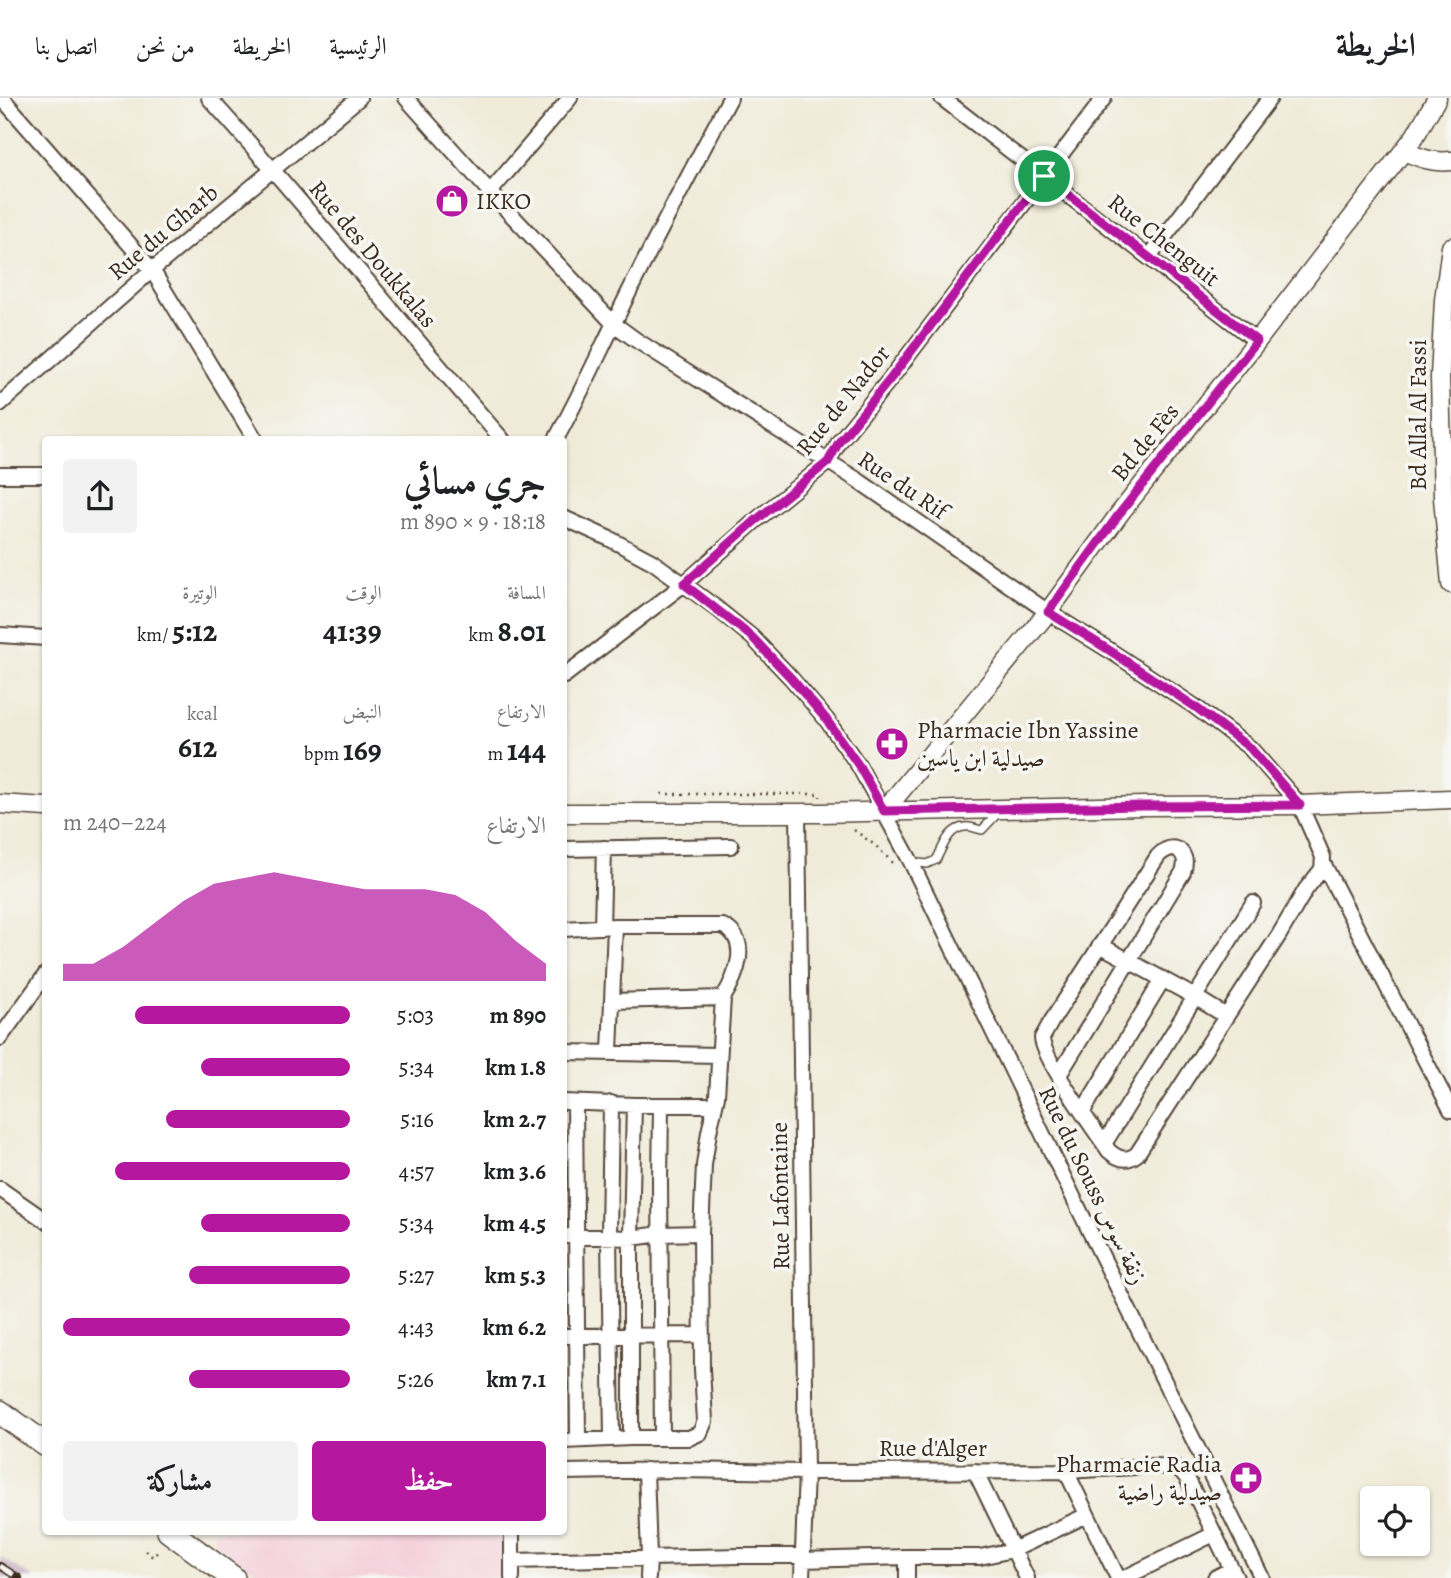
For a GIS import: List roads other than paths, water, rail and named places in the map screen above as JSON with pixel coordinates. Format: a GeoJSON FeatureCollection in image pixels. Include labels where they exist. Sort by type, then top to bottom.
{"type":"FeatureCollection","features":[{"type":"Feature","properties":{"kind":"main road"},"geometry":{"type":"LineString","coordinates":[[0,1412],[42,1442]]}},
{"type":"Feature","properties":{"kind":"main road"},"geometry":{"type":"LineString","coordinates":[[174,1535],[233,1578]]}},
{"type":"Feature","properties":{"kind":"street"},"geometry":{"type":"LineString","coordinates":[[2,98],[152,270],[253,436]]}},
{"type":"Feature","properties":{"kind":"street","name":"Rue des Doukkalas"},"geometry":{"type":"LineString","coordinates":[[209,98],[274,169],[422,348],[499,436]]}},
{"type":"Feature","properties":{"kind":"street","name":"Rue du Gharb"},"geometry":{"type":"LineString","coordinates":[[0,404],[152,270],[359,98]]}},
{"type":"Feature","properties":{"kind":"street","name":"Rue du Rif"},"geometry":{"type":"LineString","coordinates":[[406,98],[614,324],[859,481],[1048,612],[1194,706],[1250,748],[1300,805],[1323,857],[1323,863],[1451,1110]]}},
{"type":"Feature","properties":{"kind":"street"},"geometry":{"type":"LineString","coordinates":[[490,192],[570,98]]}},
{"type":"Feature","properties":{"kind":"street"},"geometry":{"type":"LineString","coordinates":[[558,436],[684,183],[730,98]]}},
{"type":"Feature","properties":{"kind":"street","name":"Rue Chenguit"},"geometry":{"type":"LineString","coordinates":[[942,98],[1257,341]]}},
{"type":"Feature","properties":{"kind":"street","name":"Rue de Nador"},"geometry":{"type":"LineString","coordinates":[[567,674],[684,584],[755,521],[828,462],[839,442],[891,378],[1104,98]]}},
{"type":"Feature","properties":{"kind":"street"},"geometry":{"type":"LineString","coordinates":[[1149,257],[1270,98]]}},
{"type":"Feature","properties":{"kind":"street","name":"Bd de Fès"},"geometry":{"type":"LineString","coordinates":[[884,811],[1048,612],[1120,513],[1404,151],[1425,122],[1437,98]]}},
{"type":"Feature","properties":{"kind":"street"},"geometry":{"type":"LineString","coordinates":[[1404,151],[1436,162],[1451,161]]}},
{"type":"Feature","properties":{"kind":"street","name":"Bd Allal Al Fassi"},"geometry":{"type":"LineString","coordinates":[[1451,247],[1444,300],[1440,377],[1443,498],[1451,583]]}},
{"type":"Feature","properties":{"kind":"street"},"geometry":{"type":"LineString","coordinates":[[0,475],[42,475]]}},
{"type":"Feature","properties":{"kind":"street","name":"Rue du Souss زنقة سوس"},"geometry":{"type":"LineString","coordinates":[[567,519],[653,562],[752,637],[826,719],[859,766],[911,862],[1262,1578]]}},
{"type":"Feature","properties":{"kind":"street"},"geometry":{"type":"LineString","coordinates":[[0,635],[42,638]]}},
{"type":"Feature","properties":{"kind":"street"},"geometry":{"type":"LineString","coordinates":[[567,813],[798,813],[1300,805],[1451,799]]}},
{"type":"Feature","properties":{"kind":"street"},"geometry":{"type":"LineString","coordinates":[[0,804],[42,807]]}},
{"type":"Feature","properties":{"kind":"street","name":"Rue Lafontaine"},"geometry":{"type":"LineString","coordinates":[[798,813],[806,1472],[802,1578]]}},
{"type":"Feature","properties":{"kind":"street"},"geometry":{"type":"LineString","coordinates":[[567,849],[731,846]]}},
{"type":"Feature","properties":{"kind":"street"},"geometry":{"type":"LineString","coordinates":[[604,848],[612,1001],[610,1052]]}},
{"type":"Feature","properties":{"kind":"street"},"geometry":{"type":"LineString","coordinates":[[1059,1074],[1183,872],[1185,862],[1179,850],[1171,848],[1158,856],[1042,1038],[1043,1046],[1059,1074],[1109,1151],[1118,1157],[1130,1158],[1137,1154],[1306,889],[1322,869],[1323,863]]}},
{"type":"Feature","properties":{"kind":"street"},"geometry":{"type":"LineString","coordinates":[[1104,1144],[1253,903]]}},
{"type":"Feature","properties":{"kind":"street"},"geometry":{"type":"LineString","coordinates":[[567,929],[723,926],[738,944],[739,955],[737,969],[723,998],[717,1096],[704,1165],[701,1233],[703,1428],[698,1435],[689,1438],[571,1440],[569,1103],[714,1105]]}},
{"type":"Feature","properties":{"kind":"street"},"geometry":{"type":"LineString","coordinates":[[1100,945],[1226,1016]]}},
{"type":"Feature","properties":{"kind":"street"},"geometry":{"type":"LineString","coordinates":[[1083,1111],[1163,979]]}},
{"type":"Feature","properties":{"kind":"street"},"geometry":{"type":"LineString","coordinates":[[0,1038],[42,980]]}},
{"type":"Feature","properties":{"kind":"street"},"geometry":{"type":"LineString","coordinates":[[612,1001],[723,998]]}},
{"type":"Feature","properties":{"kind":"street"},"geometry":{"type":"LineString","coordinates":[[567,1052],[719,1055]]}},
{"type":"Feature","properties":{"kind":"street"},"geometry":{"type":"LineString","coordinates":[[611,1103],[609,1236],[612,1438]]}},
{"type":"Feature","properties":{"kind":"street"},"geometry":{"type":"LineString","coordinates":[[631,1438],[634,1105]]}},
{"type":"Feature","properties":{"kind":"street"},"geometry":{"type":"LineString","coordinates":[[662,1106],[662,1437]]}},
{"type":"Feature","properties":{"kind":"street"},"geometry":{"type":"LineString","coordinates":[[0,1189],[42,1217]]}},
{"type":"Feature","properties":{"kind":"street"},"geometry":{"type":"LineString","coordinates":[[570,1236],[631,1237],[701,1233]]}},
{"type":"Feature","properties":{"kind":"street"},"geometry":{"type":"LineString","coordinates":[[570,1336],[702,1335]]}},
{"type":"Feature","properties":{"kind":"street","name":"Rue d'Alger"},"geometry":{"type":"LineString","coordinates":[[567,1472],[1066,1471],[1175,1467],[1187,1478],[1234,1574]]}},
{"type":"Feature","properties":{"kind":"street"},"geometry":{"type":"LineString","coordinates":[[646,1471],[648,1578]]}},
{"type":"Feature","properties":{"kind":"street"},"geometry":{"type":"LineString","coordinates":[[975,1471],[1027,1578]]}},
{"type":"Feature","properties":{"kind":"street"},"geometry":{"type":"LineString","coordinates":[[1066,1471],[1118,1578]]}},
{"type":"Feature","properties":{"kind":"street"},"geometry":{"type":"LineString","coordinates":[[512,1561],[649,1557],[980,1557],[1013,1550],[1087,1515]]}},
{"type":"Feature","properties":{"kind":"street"},"geometry":{"type":"LineString","coordinates":[[1124,1578],[1214,1534]]}},
{"type":"Feature","properties":{"kind":"street"},"geometry":{"type":"LineString","coordinates":[[512,1535],[512,1578]]}},
{"type":"Feature","properties":{"kind":"street"},"geometry":{"type":"LineString","coordinates":[[907,1557],[907,1578]]}},
{"type":"Feature","properties":{"kind":"street"},"geometry":{"type":"LineString","coordinates":[[1214,1578],[1234,1574]]}},
{"type":"Feature","properties":{"kind":"lane"},"geometry":{"type":"LineString","coordinates":[[911,862],[927,864],[936,860],[947,838],[956,829],[968,826],[982,830],[1002,809]]}},
{"type":"Feature","properties":{"kind":"railway"},"geometry":{"type":"LineString","coordinates":[[0,1566],[19,1578]]}},
{"type":"Feature","properties":{"kind":"place","name":"IKKO"},"geometry":{"type":"Point","coordinates":[452,201]}},
{"type":"Feature","properties":{"kind":"place","name":"Pharmacie Ibn Yassine صيدلية ابن ياسين"},"geometry":{"type":"Point","coordinates":[892,744]}},
{"type":"Feature","properties":{"kind":"place","name":"Pharmacie Radia صيدلية راضية"},"geometry":{"type":"Point","coordinates":[1246,1478]}}]}
